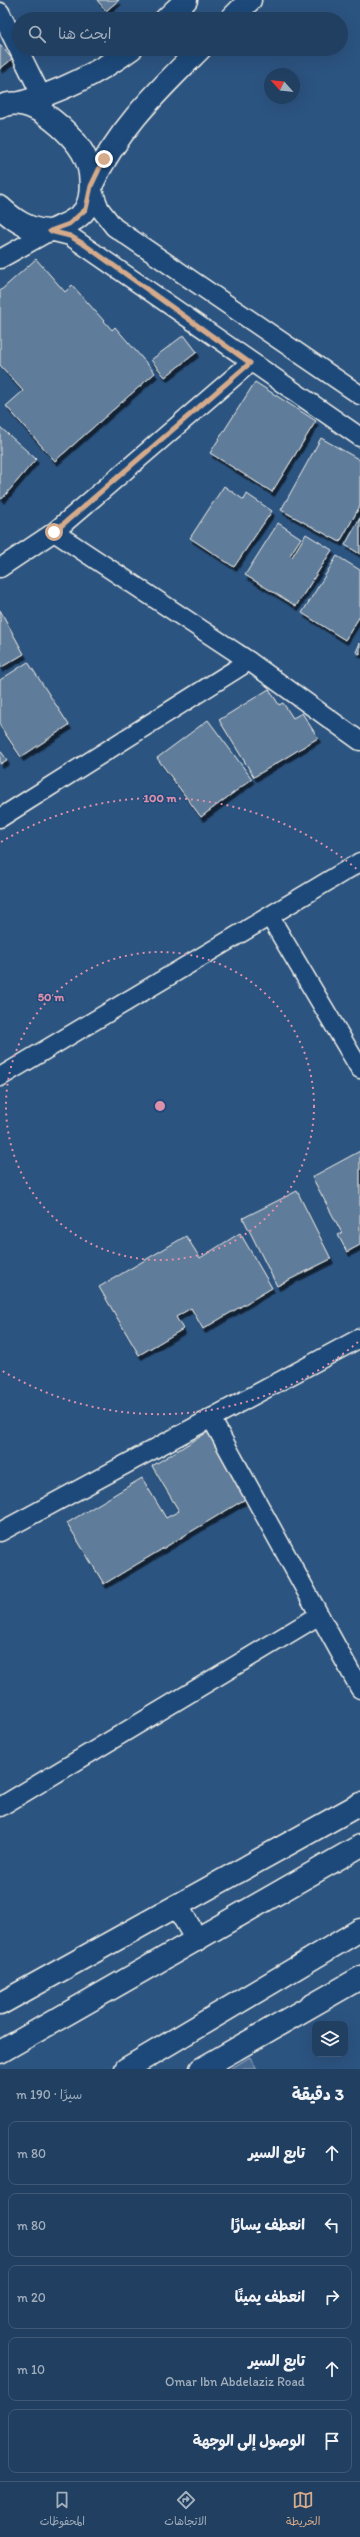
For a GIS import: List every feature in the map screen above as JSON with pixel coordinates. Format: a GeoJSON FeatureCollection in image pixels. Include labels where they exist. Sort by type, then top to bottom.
{"type":"FeatureCollection","features":[{"type":"Feature","properties":{"kind":"main road"},"geometry":{"type":"LineString","coordinates":[[173,12],[186,0]]}},
{"type":"Feature","properties":{"kind":"main road"},"geometry":{"type":"LineString","coordinates":[[238,12],[250,0]]}},
{"type":"Feature","properties":{"kind":"main road"},"geometry":{"type":"LineString","coordinates":[[10,105],[42,99],[114,62],[122,56]]}},
{"type":"Feature","properties":{"kind":"main road"},"geometry":{"type":"LineString","coordinates":[[0,207],[12,219],[30,228],[50,231],[69,224],[86,209],[91,186],[104,159],[123,131],[150,99],[193,56]]}},
{"type":"Feature","properties":{"kind":"main road"},"geometry":{"type":"LineString","coordinates":[[10,105],[37,109],[73,139],[86,158],[91,186]]}},
{"type":"Feature","properties":{"kind":"main road"},"geometry":{"type":"LineString","coordinates":[[0,2004],[360,1804]]}},
{"type":"Feature","properties":{"kind":"main road"},"geometry":{"type":"LineString","coordinates":[[0,2052],[360,1846]]}},
{"type":"Feature","properties":{"kind":"main road"},"geometry":{"type":"LineString","coordinates":[[177,1906],[197,1940]]}},
{"type":"Feature","properties":{"kind":"main road"},"geometry":{"type":"LineString","coordinates":[[126,2069],[360,1930]]}},
{"type":"Feature","properties":{"kind":"main road"},"geometry":{"type":"LineString","coordinates":[[201,2069],[360,1978]]}},
{"type":"Feature","properties":{"kind":"street"},"geometry":{"type":"LineString","coordinates":[[0,12],[12,37]]}},
{"type":"Feature","properties":{"kind":"street"},"geometry":{"type":"LineString","coordinates":[[21,56],[42,99]]}},
{"type":"Feature","properties":{"kind":"street"},"geometry":{"type":"LineString","coordinates":[[91,186],[100,209],[114,227],[360,395]]}},
{"type":"Feature","properties":{"kind":"street"},"geometry":{"type":"LineString","coordinates":[[0,259],[50,231],[70,236],[85,245],[250,363],[360,438]]}},
{"type":"Feature","properties":{"kind":"street"},"geometry":{"type":"LineString","coordinates":[[0,568],[54,532],[250,363]]}},
{"type":"Feature","properties":{"kind":"street"},"geometry":{"type":"LineString","coordinates":[[54,532],[249,661],[360,741]]}},
{"type":"Feature","properties":{"kind":"street"},"geometry":{"type":"LineString","coordinates":[[0,818],[249,661]]}},
{"type":"Feature","properties":{"kind":"street"},"geometry":{"type":"LineString","coordinates":[[0,1077],[360,862]]}},
{"type":"Feature","properties":{"kind":"street"},"geometry":{"type":"LineString","coordinates":[[270,917],[360,1068]]}},
{"type":"Feature","properties":{"kind":"street"},"geometry":{"type":"LineString","coordinates":[[0,1532],[360,1338]]}},
{"type":"Feature","properties":{"kind":"street"},"geometry":{"type":"LineString","coordinates":[[211,1418],[318,1616],[360,1689]]}},
{"type":"Feature","properties":{"kind":"street"},"geometry":{"type":"LineString","coordinates":[[0,1807],[318,1616]]}},
{"type":"Feature","properties":{"kind":"shaded area"},"geometry":{"type":"Polygon","coordinates":[[[250,2057],[257,2069],[230,2069],[250,2057]]]}},
{"type":"Feature","properties":{"kind":"building"},"geometry":{"type":"Polygon","coordinates":[[[97,0],[119,0],[106,11],[97,0]]]}},
{"type":"Feature","properties":{"kind":"building"},"geometry":{"type":"Polygon","coordinates":[[[0,44],[12,59],[0,69],[0,44]]]}},
{"type":"Feature","properties":{"kind":"building"},"geometry":{"type":"Polygon","coordinates":[[[36,259],[65,292],[72,285],[112,330],[115,327],[155,373],[55,461],[6,406],[23,391],[0,365],[0,291],[36,259]]]}},
{"type":"Feature","properties":{"kind":"building"},"geometry":{"type":"Polygon","coordinates":[[[184,335],[197,352],[165,377],[151,360],[184,335]]]}},
{"type":"Feature","properties":{"kind":"building"},"geometry":{"type":"Polygon","coordinates":[[[255,382],[316,421],[272,492],[210,453],[255,382]]]}},
{"type":"Feature","properties":{"kind":"building"},"geometry":{"type":"Polygon","coordinates":[[[0,427],[36,459],[2,499],[0,497],[0,427]]]}},
{"type":"Feature","properties":{"kind":"building"},"geometry":{"type":"Polygon","coordinates":[[[321,438],[360,460],[360,506],[340,542],[281,510],[321,438]]]}},
{"type":"Feature","properties":{"kind":"building"},"geometry":{"type":"Polygon","coordinates":[[[224,486],[244,500],[247,494],[272,511],[234,567],[190,538],[224,486]]]}},
{"type":"Feature","properties":{"kind":"building"},"geometry":{"type":"Polygon","coordinates":[[[360,518],[360,554],[345,545],[360,518]]]}},
{"type":"Feature","properties":{"kind":"building"},"geometry":{"type":"Polygon","coordinates":[[[278,523],[301,538],[290,555],[292,557],[306,534],[332,550],[296,606],[245,575],[278,523]]]}},
{"type":"Feature","properties":{"kind":"building"},"geometry":{"type":"Polygon","coordinates":[[[337,556],[360,570],[360,616],[345,640],[302,613],[337,556]]]}},
{"type":"Feature","properties":{"kind":"building"},"geometry":{"type":"Polygon","coordinates":[[[0,610],[24,654],[0,668],[0,610]]]}},
{"type":"Feature","properties":{"kind":"building"},"geometry":{"type":"Polygon","coordinates":[[[360,643],[360,654],[356,652],[360,643]]]}},
{"type":"Feature","properties":{"kind":"building"},"geometry":{"type":"Polygon","coordinates":[[[28,662],[69,725],[21,757],[0,726],[0,680],[28,662]]]}},
{"type":"Feature","properties":{"kind":"building"},"geometry":{"type":"Polygon","coordinates":[[[269,689],[279,705],[283,703],[293,718],[302,713],[318,738],[254,777],[219,720],[269,689]]]}},
{"type":"Feature","properties":{"kind":"building"},"geometry":{"type":"Polygon","coordinates":[[[208,720],[252,779],[201,817],[157,758],[208,720]]]}},
{"type":"Feature","properties":{"kind":"building"},"geometry":{"type":"Polygon","coordinates":[[[0,750],[7,760],[0,764],[0,750]]]}},
{"type":"Feature","properties":{"kind":"building"},"geometry":{"type":"Polygon","coordinates":[[[360,1151],[360,1245],[347,1252],[338,1235],[342,1233],[312,1177],[360,1151]]]}},
{"type":"Feature","properties":{"kind":"building"},"geometry":{"type":"Polygon","coordinates":[[[297,1191],[331,1259],[277,1286],[243,1218],[297,1191]]]}},
{"type":"Feature","properties":{"kind":"building"},"geometry":{"type":"Polygon","coordinates":[[[240,1233],[272,1288],[203,1329],[191,1308],[176,1317],[183,1329],[139,1355],[99,1287],[186,1236],[200,1258],[240,1233]]]}},
{"type":"Feature","properties":{"kind":"building"},"geometry":{"type":"Polygon","coordinates":[[[208,1432],[247,1498],[104,1584],[67,1523],[142,1478],[166,1518],[179,1511],[152,1466],[208,1432]]]}},
{"type":"Feature","properties":{"kind":"route"},"geometry":{"type":"LineString","coordinates":[[54,532],[250,363],[85,245],[70,236],[50,231],[69,224],[86,209],[91,186],[104,159]]}}]}
